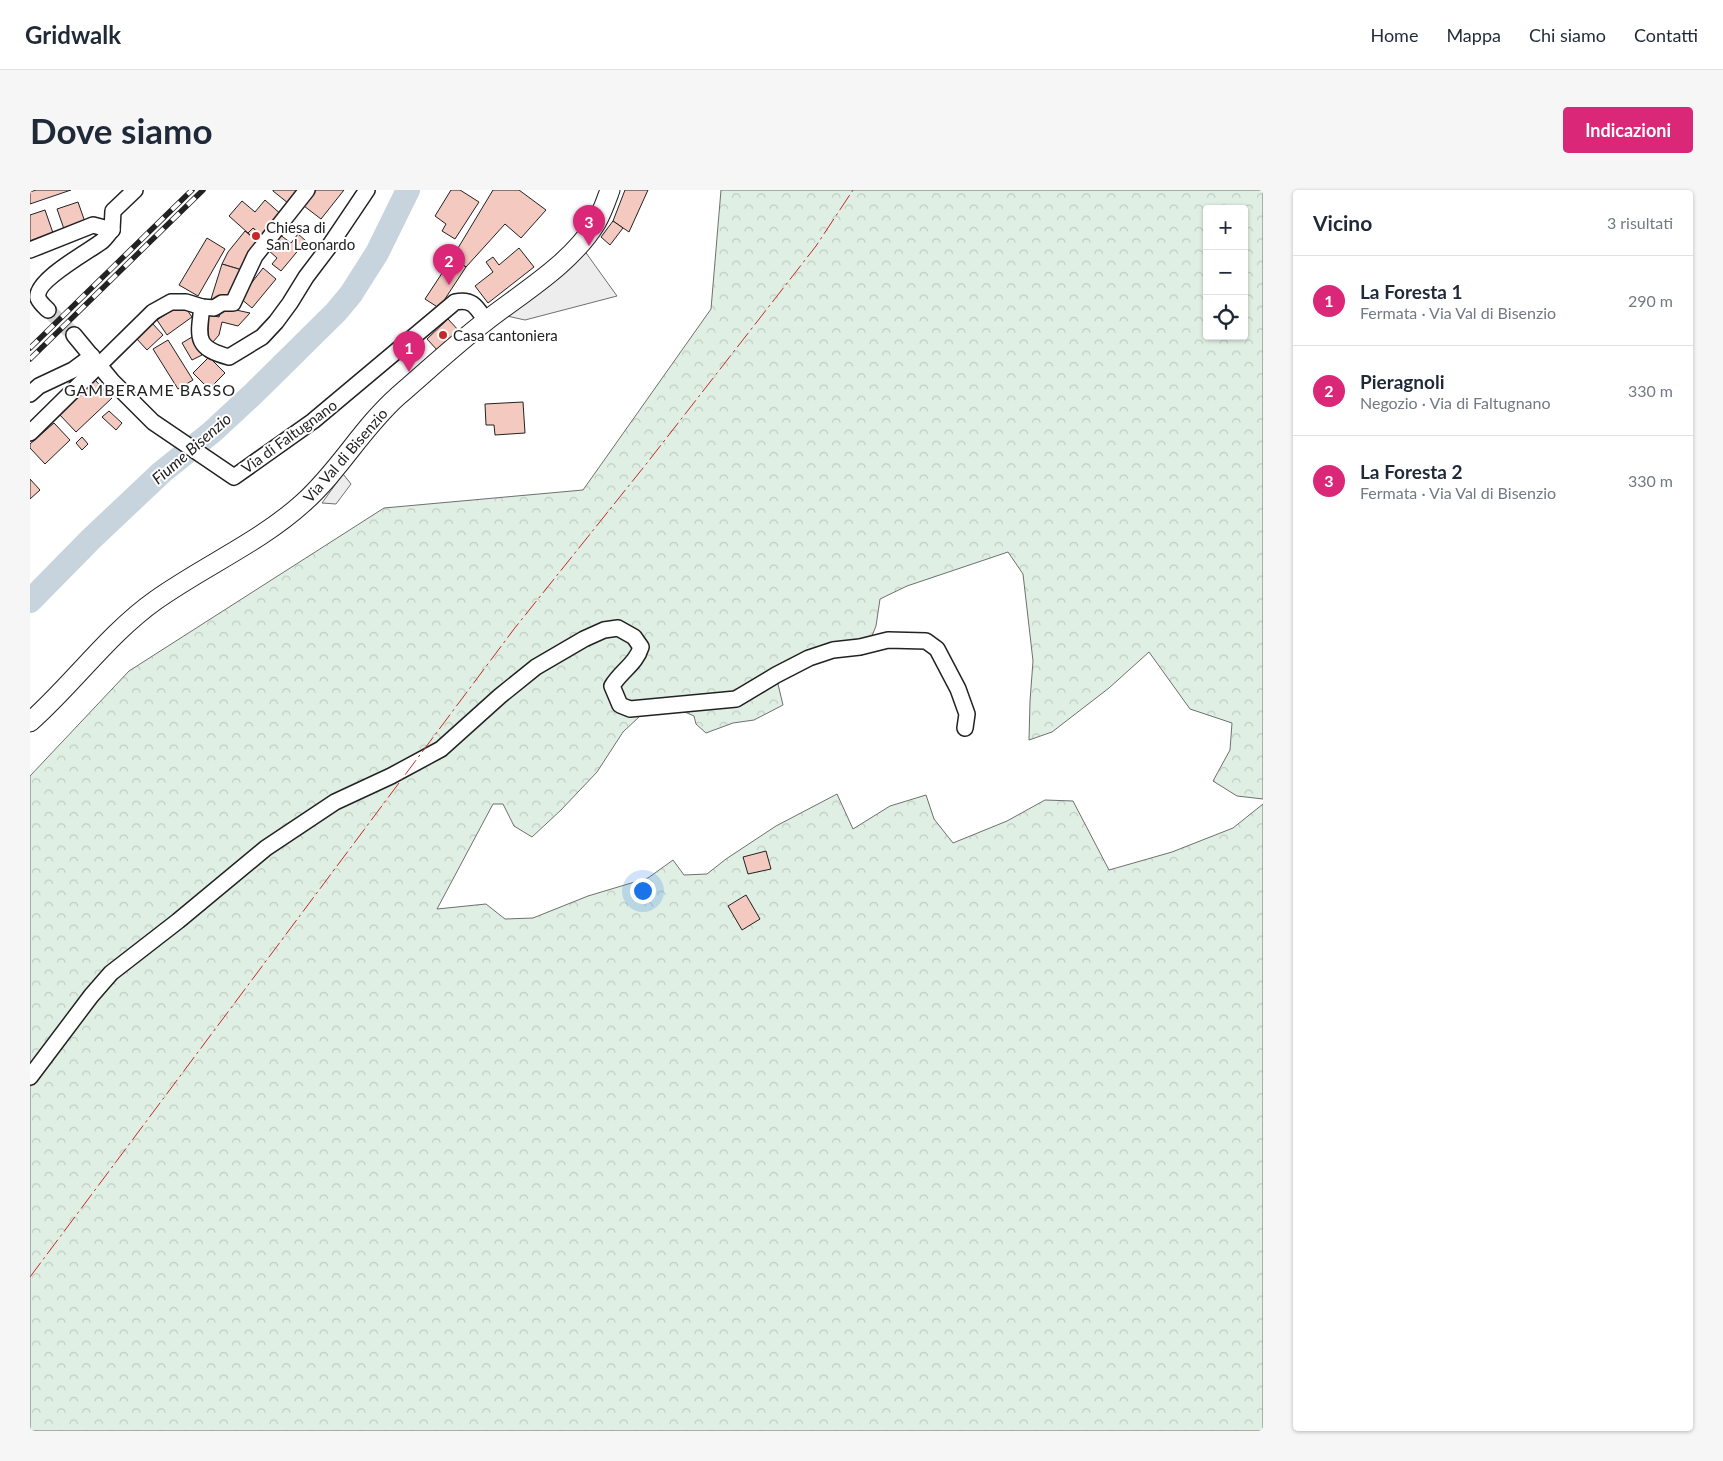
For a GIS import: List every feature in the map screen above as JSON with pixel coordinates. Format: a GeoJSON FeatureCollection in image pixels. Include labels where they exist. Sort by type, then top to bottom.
{"type":"FeatureCollection","features":[{"type":"Feature","properties":{"kind":"main road","name":"Via Val di Bisenzio"},"geometry":{"type":"LineString","coordinates":[[30,722],[121,628],[155,600],[271,527],[302,504],[324,482],[371,422],[396,398],[486,321],[536,284],[586,238],[597,222],[610,190]]}},
{"type":"Feature","properties":{"kind":"street"},"geometry":{"type":"LineString","coordinates":[[48,310],[38,299],[42,287],[73,259],[101,242],[112,230],[113,211],[134,190]]}},
{"type":"Feature","properties":{"kind":"street"},"geometry":{"type":"LineString","coordinates":[[30,433],[96,360],[162,306],[171,302],[186,302],[202,307],[214,308],[222,303],[233,303],[255,256],[307,190]]}},
{"type":"Feature","properties":{"kind":"street"},"geometry":{"type":"LineString","coordinates":[[202,307],[199,333],[203,345],[212,353],[229,357],[262,337],[290,303],[366,190]]}},
{"type":"Feature","properties":{"kind":"street"},"geometry":{"type":"LineString","coordinates":[[30,250],[93,225],[112,230]]}},
{"type":"Feature","properties":{"kind":"street","name":"Via di Faltugnano"},"geometry":{"type":"LineString","coordinates":[[74,335],[112,381],[153,422],[234,476],[313,421],[455,302],[466,300],[470,302],[486,321]]}},
{"type":"Feature","properties":{"kind":"street"},"geometry":{"type":"LineString","coordinates":[[30,394],[39,386],[96,360]]}},
{"type":"Feature","properties":{"kind":"street"},"geometry":{"type":"LineString","coordinates":[[30,1077],[91,996],[111,973],[178,921],[266,848],[335,802],[391,776],[441,749],[500,696],[536,667],[584,639],[604,630],[618,628],[634,637],[641,647],[638,657],[617,678],[612,686],[620,705],[630,709],[736,699],[809,658],[833,650],[860,647],[888,640],[926,641],[937,649],[958,689],[967,714],[965,728]]}},
{"type":"Feature","properties":{"kind":"green space"},"geometry":{"type":"Polygon","coordinates":[[[721,190],[1263,190],[1263,799],[1237,796],[1213,781],[1230,750],[1232,723],[1190,709],[1149,652],[1109,688],[1052,732],[1029,740],[1033,661],[1023,574],[1008,552],[907,586],[880,599],[876,626],[865,653],[832,655],[777,680],[783,705],[754,720],[733,723],[706,733],[696,724],[694,716],[678,709],[661,708],[640,716],[623,732],[597,772],[532,837],[514,826],[503,804],[493,804],[437,909],[486,904],[505,919],[533,918],[588,896],[648,878],[673,860],[684,875],[707,874],[776,826],[837,794],[853,829],[890,806],[926,795],[934,819],[953,843],[1007,821],[1045,800],[1073,801],[1109,870],[1172,852],[1233,828],[1263,804],[1263,1431],[30,1431],[30,776],[129,671],[384,508],[583,490],[711,309],[721,190]]]}},
{"type":"Feature","properties":{"kind":"shaded area"},"geometry":{"type":"Polygon","coordinates":[[[584,250],[617,296],[525,320],[507,316],[584,250]]]}},
{"type":"Feature","properties":{"kind":"shaded area"},"geometry":{"type":"Polygon","coordinates":[[[343,474],[351,484],[336,504],[322,503],[343,474]]]}},
{"type":"Feature","properties":{"kind":"building"},"geometry":{"type":"Polygon","coordinates":[[[36,190],[71,190],[30,204],[30,192],[36,190]]]}},
{"type":"Feature","properties":{"kind":"building"},"geometry":{"type":"Polygon","coordinates":[[[273,190],[299,190],[288,203],[273,190]]]}},
{"type":"Feature","properties":{"kind":"building"},"geometry":{"type":"Polygon","coordinates":[[[316,190],[344,190],[321,219],[304,206],[316,190]]]}},
{"type":"Feature","properties":{"kind":"building"},"geometry":{"type":"Polygon","coordinates":[[[451,190],[460,190],[479,202],[455,239],[442,231],[446,224],[435,216],[451,190]]]}},
{"type":"Feature","properties":{"kind":"building"},"geometry":{"type":"Polygon","coordinates":[[[493,190],[519,190],[546,210],[521,238],[505,224],[466,267],[452,258],[493,190]]]}},
{"type":"Feature","properties":{"kind":"building"},"geometry":{"type":"Polygon","coordinates":[[[625,190],[648,190],[629,232],[613,221],[625,190]]]}},
{"type":"Feature","properties":{"kind":"building"},"geometry":{"type":"Polygon","coordinates":[[[265,200],[283,216],[264,238],[253,228],[248,233],[229,216],[242,201],[255,212],[265,200]]]}},
{"type":"Feature","properties":{"kind":"building"},"geometry":{"type":"Polygon","coordinates":[[[78,202],[85,222],[64,229],[57,209],[78,202]]]}},
{"type":"Feature","properties":{"kind":"building"},"geometry":{"type":"Polygon","coordinates":[[[45,210],[53,233],[30,241],[30,215],[45,210]]]}},
{"type":"Feature","properties":{"kind":"building"},"geometry":{"type":"Polygon","coordinates":[[[613,221],[623,228],[610,245],[601,237],[613,221]]]}},
{"type":"Feature","properties":{"kind":"building","name":"Chiesa di San Leonardo"},"geometry":{"type":"Polygon","coordinates":[[[253,228],[264,238],[260,244],[248,233],[253,228]]]}},
{"type":"Feature","properties":{"kind":"building"},"geometry":{"type":"Polygon","coordinates":[[[245,231],[260,244],[242,270],[222,264],[228,252],[245,231]]]}},
{"type":"Feature","properties":{"kind":"building"},"geometry":{"type":"Polygon","coordinates":[[[279,234],[291,243],[298,234],[306,241],[281,271],[272,264],[277,258],[267,249],[279,234]]]}},
{"type":"Feature","properties":{"kind":"building"},"geometry":{"type":"Polygon","coordinates":[[[207,238],[225,249],[198,296],[179,285],[207,238]]]}},
{"type":"Feature","properties":{"kind":"building"},"geometry":{"type":"Polygon","coordinates":[[[519,248],[534,267],[488,303],[475,286],[493,272],[486,262],[493,257],[499,265],[519,248]]]}},
{"type":"Feature","properties":{"kind":"building"},"geometry":{"type":"Polygon","coordinates":[[[452,258],[466,267],[439,308],[425,299],[452,258]]]}},
{"type":"Feature","properties":{"kind":"building"},"geometry":{"type":"Polygon","coordinates":[[[222,264],[242,270],[232,300],[220,302],[211,299],[222,264]]]}},
{"type":"Feature","properties":{"kind":"building"},"geometry":{"type":"Polygon","coordinates":[[[263,268],[276,279],[252,308],[240,298],[263,268]]]}},
{"type":"Feature","properties":{"kind":"building"},"geometry":{"type":"Polygon","coordinates":[[[177,307],[185,307],[192,317],[167,335],[157,320],[177,307]]]}},
{"type":"Feature","properties":{"kind":"building"},"geometry":{"type":"Polygon","coordinates":[[[222,307],[250,313],[238,326],[222,322],[219,335],[212,343],[204,334],[209,315],[219,317],[222,307]]]}},
{"type":"Feature","properties":{"kind":"building","name":"Casa cantoniera"},"geometry":{"type":"Polygon","coordinates":[[[448,319],[460,332],[438,351],[427,339],[448,319]]]}},
{"type":"Feature","properties":{"kind":"building"},"geometry":{"type":"Polygon","coordinates":[[[152,323],[163,335],[147,350],[136,338],[152,323]]]}},
{"type":"Feature","properties":{"kind":"building"},"geometry":{"type":"Polygon","coordinates":[[[192,337],[202,355],[192,360],[182,343],[192,337]]]}},
{"type":"Feature","properties":{"kind":"building"},"geometry":{"type":"Polygon","coordinates":[[[168,340],[193,380],[178,389],[153,349],[168,340]]]}},
{"type":"Feature","properties":{"kind":"building"},"geometry":{"type":"Polygon","coordinates":[[[209,357],[225,373],[209,389],[193,373],[209,357]]]}},
{"type":"Feature","properties":{"kind":"building"},"geometry":{"type":"Polygon","coordinates":[[[95,380],[112,398],[76,432],[59,414],[95,380]]]}},
{"type":"Feature","properties":{"kind":"building"},"geometry":{"type":"Polygon","coordinates":[[[523,402],[525,433],[495,435],[494,425],[486,425],[485,404],[523,402]]]}},
{"type":"Feature","properties":{"kind":"building"},"geometry":{"type":"Polygon","coordinates":[[[109,411],[122,423],[116,430],[102,417],[109,411]]]}},
{"type":"Feature","properties":{"kind":"building"},"geometry":{"type":"Polygon","coordinates":[[[54,423],[70,440],[45,464],[30,448],[30,444],[54,423]]]}},
{"type":"Feature","properties":{"kind":"building"},"geometry":{"type":"Polygon","coordinates":[[[82,437],[88,444],[82,450],[76,443],[82,437]]]}},
{"type":"Feature","properties":{"kind":"building"},"geometry":{"type":"Polygon","coordinates":[[[30,479],[40,490],[30,499],[30,479]]]}},
{"type":"Feature","properties":{"kind":"building"},"geometry":{"type":"Polygon","coordinates":[[[766,851],[771,869],[748,874],[743,857],[766,851]]]}},
{"type":"Feature","properties":{"kind":"building"},"geometry":{"type":"Polygon","coordinates":[[[746,895],[760,919],[742,930],[728,906],[746,895]]]}},
{"type":"Feature","properties":{"kind":"waterway","name":"Fiume Bisenzio"},"geometry":{"type":"LineString","coordinates":[[30,601],[91,539],[162,472],[212,432],[336,312],[351,294],[377,253],[408,190]]}},
{"type":"Feature","properties":{"kind":"tunnel"},"geometry":{"type":"LineString","coordinates":[[48,310],[74,335]]}},
{"type":"Feature","properties":{"kind":"railway"},"geometry":{"type":"LineString","coordinates":[[30,348],[192,190]]}},
{"type":"Feature","properties":{"kind":"railway"},"geometry":{"type":"LineString","coordinates":[[30,359],[203,190]]}},
{"type":"Feature","properties":{"kind":"power"},"geometry":{"type":"LineString","coordinates":[[30,1277],[514,629],[647,463],[816,246],[853,190]]}},
{"type":"Feature","properties":{"kind":"place","name":"Chiesa di San Leonardo"},"geometry":{"type":"Point","coordinates":[256,236]}},
{"type":"Feature","properties":{"kind":"place","name":"La Foresta 2"},"geometry":{"type":"Point","coordinates":[589,246]}},
{"type":"Feature","properties":{"kind":"place","name":"Pieragnoli"},"geometry":{"type":"Point","coordinates":[449,285]}},
{"type":"Feature","properties":{"kind":"place","name":"Casa cantoniera"},"geometry":{"type":"Point","coordinates":[443,335]}},
{"type":"Feature","properties":{"kind":"place","name":"La Foresta 1"},"geometry":{"type":"Point","coordinates":[409,372]}},
{"type":"Feature","properties":{"kind":"district","name":"GAMBERAME BASSO"},"geometry":{"type":"Point","coordinates":[150,389]}}]}
